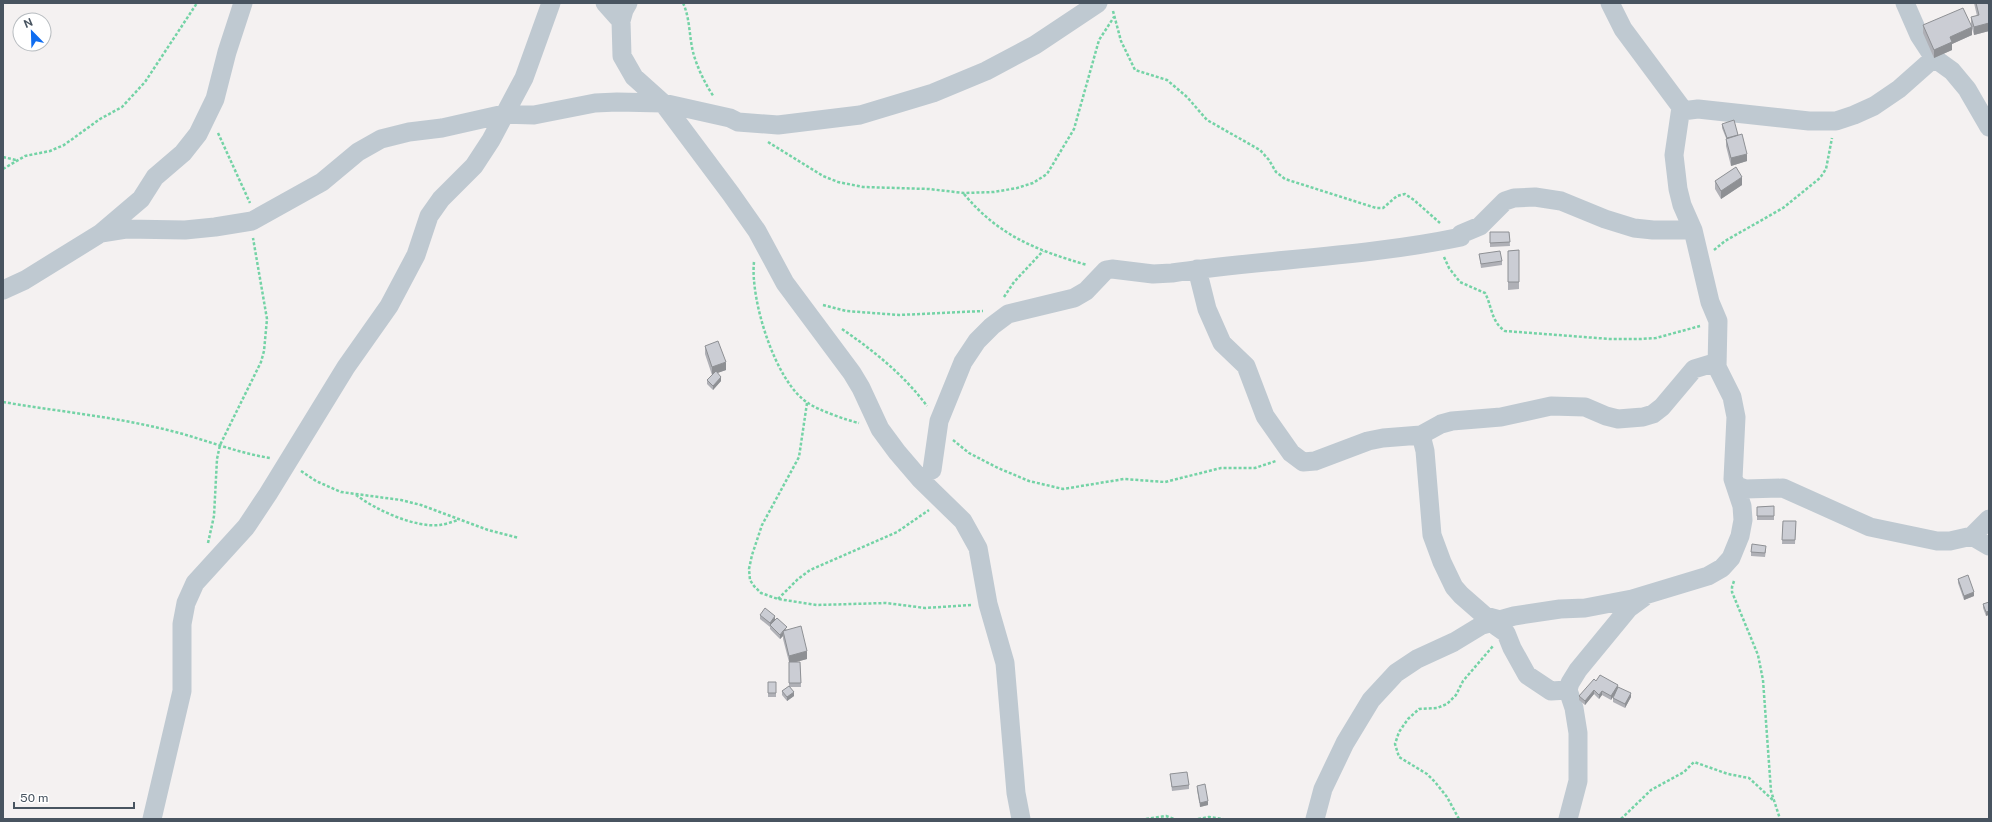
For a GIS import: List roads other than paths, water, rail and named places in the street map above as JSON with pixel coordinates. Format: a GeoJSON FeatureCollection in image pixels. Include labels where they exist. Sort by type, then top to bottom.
{"type":"FeatureCollection","features":[{"type":"Feature","properties":{"kind":"street"},"geometry":{"type":"LineString","coordinates":[[3,290],[25,280],[102,233],[141,199],[155,177],[189,146],[215,99],[227,52],[243,3]]}},
{"type":"Feature","properties":{"kind":"street"},"geometry":{"type":"LineString","coordinates":[[152,819],[182,691],[182,624],[186,603],[196,584],[246,527],[346,367],[389,306],[416,255],[429,216],[441,200],[474,166],[491,140],[524,78],[552,3]]}},
{"type":"Feature","properties":{"kind":"street"},"geometry":{"type":"LineString","coordinates":[[605,3],[621,21]]}},
{"type":"Feature","properties":{"kind":"street"},"geometry":{"type":"LineString","coordinates":[[628,3],[621,21],[622,56],[634,77],[663,102],[757,231],[785,283],[852,373],[861,388],[880,429],[896,452],[963,521],[978,548],[988,604],[1005,664],[1015,778],[1021,819]]}},
{"type":"Feature","properties":{"kind":"street"},"geometry":{"type":"LineString","coordinates":[[1315,819],[1326,782],[1345,743],[1371,700],[1396,673],[1417,659],[1454,642],[1476,628],[1503,626],[1553,610],[1585,608],[1646,594],[1708,576],[1727,563],[1737,546],[1743,520],[1742,506],[1733,479],[1736,417],[1732,397],[1717,367],[1718,321],[1710,302],[1699,261],[1693,230],[1682,205],[1676,175],[1674,155],[1682,111],[1672,93],[1623,29],[1610,3]]}},
{"type":"Feature","properties":{"kind":"street"},"geometry":{"type":"LineString","coordinates":[[1905,3],[1920,35],[1934,58],[1952,71],[1967,89],[1989,128]]}},
{"type":"Feature","properties":{"kind":"street"},"geometry":{"type":"LineString","coordinates":[[102,233],[126,229],[185,230],[252,221],[322,182],[358,152],[382,139],[504,114],[534,115],[595,103],[663,102],[730,118],[738,122],[778,125],[860,115],[933,93],[986,71],[1105,7]]}},
{"type":"Feature","properties":{"kind":"street"},"geometry":{"type":"LineString","coordinates":[[1682,111],[1698,109],[1821,122],[1838,120],[1874,106],[1899,89],[1934,58]]}},
{"type":"Feature","properties":{"kind":"street"},"geometry":{"type":"LineString","coordinates":[[932,470],[939,421],[963,362],[977,341],[992,326],[1013,312],[1074,298],[1086,291],[1106,270],[1152,274],[1376,252],[1437,242],[1461,237],[1462,234],[1480,226],[1502,203],[1509,199],[1520,198],[1547,198],[1561,201],[1616,223],[1634,228],[1653,230],[1693,230]]}},
{"type":"Feature","properties":{"kind":"street"},"geometry":{"type":"LineString","coordinates":[[1197,269],[1207,310],[1222,343],[1246,366],[1265,416],[1291,453],[1303,462],[1315,461],[1368,441],[1423,434],[1441,424],[1452,421],[1501,417],[1560,405],[1585,407],[1606,416],[1618,419],[1643,417],[1653,414],[1662,407],[1694,369],[1717,362]]}},
{"type":"Feature","properties":{"kind":"street"},"geometry":{"type":"LineString","coordinates":[[1423,434],[1422,439],[1425,451],[1432,535],[1436,549],[1448,576],[1461,595],[1485,616],[1503,626],[1512,648],[1527,675],[1551,691],[1568,690]]}},
{"type":"Feature","properties":{"kind":"street"},"geometry":{"type":"LineString","coordinates":[[1733,479],[1737,486],[1745,488],[1783,488],[1870,528],[1937,541],[1950,541],[1972,536],[1989,519]]}},
{"type":"Feature","properties":{"kind":"street"},"geometry":{"type":"LineString","coordinates":[[1972,536],[1989,546]]}},
{"type":"Feature","properties":{"kind":"street"},"geometry":{"type":"LineString","coordinates":[[1568,819],[1578,781],[1578,733],[1574,708],[1568,690],[1570,683],[1578,670],[1629,608],[1646,594]]}}]}
